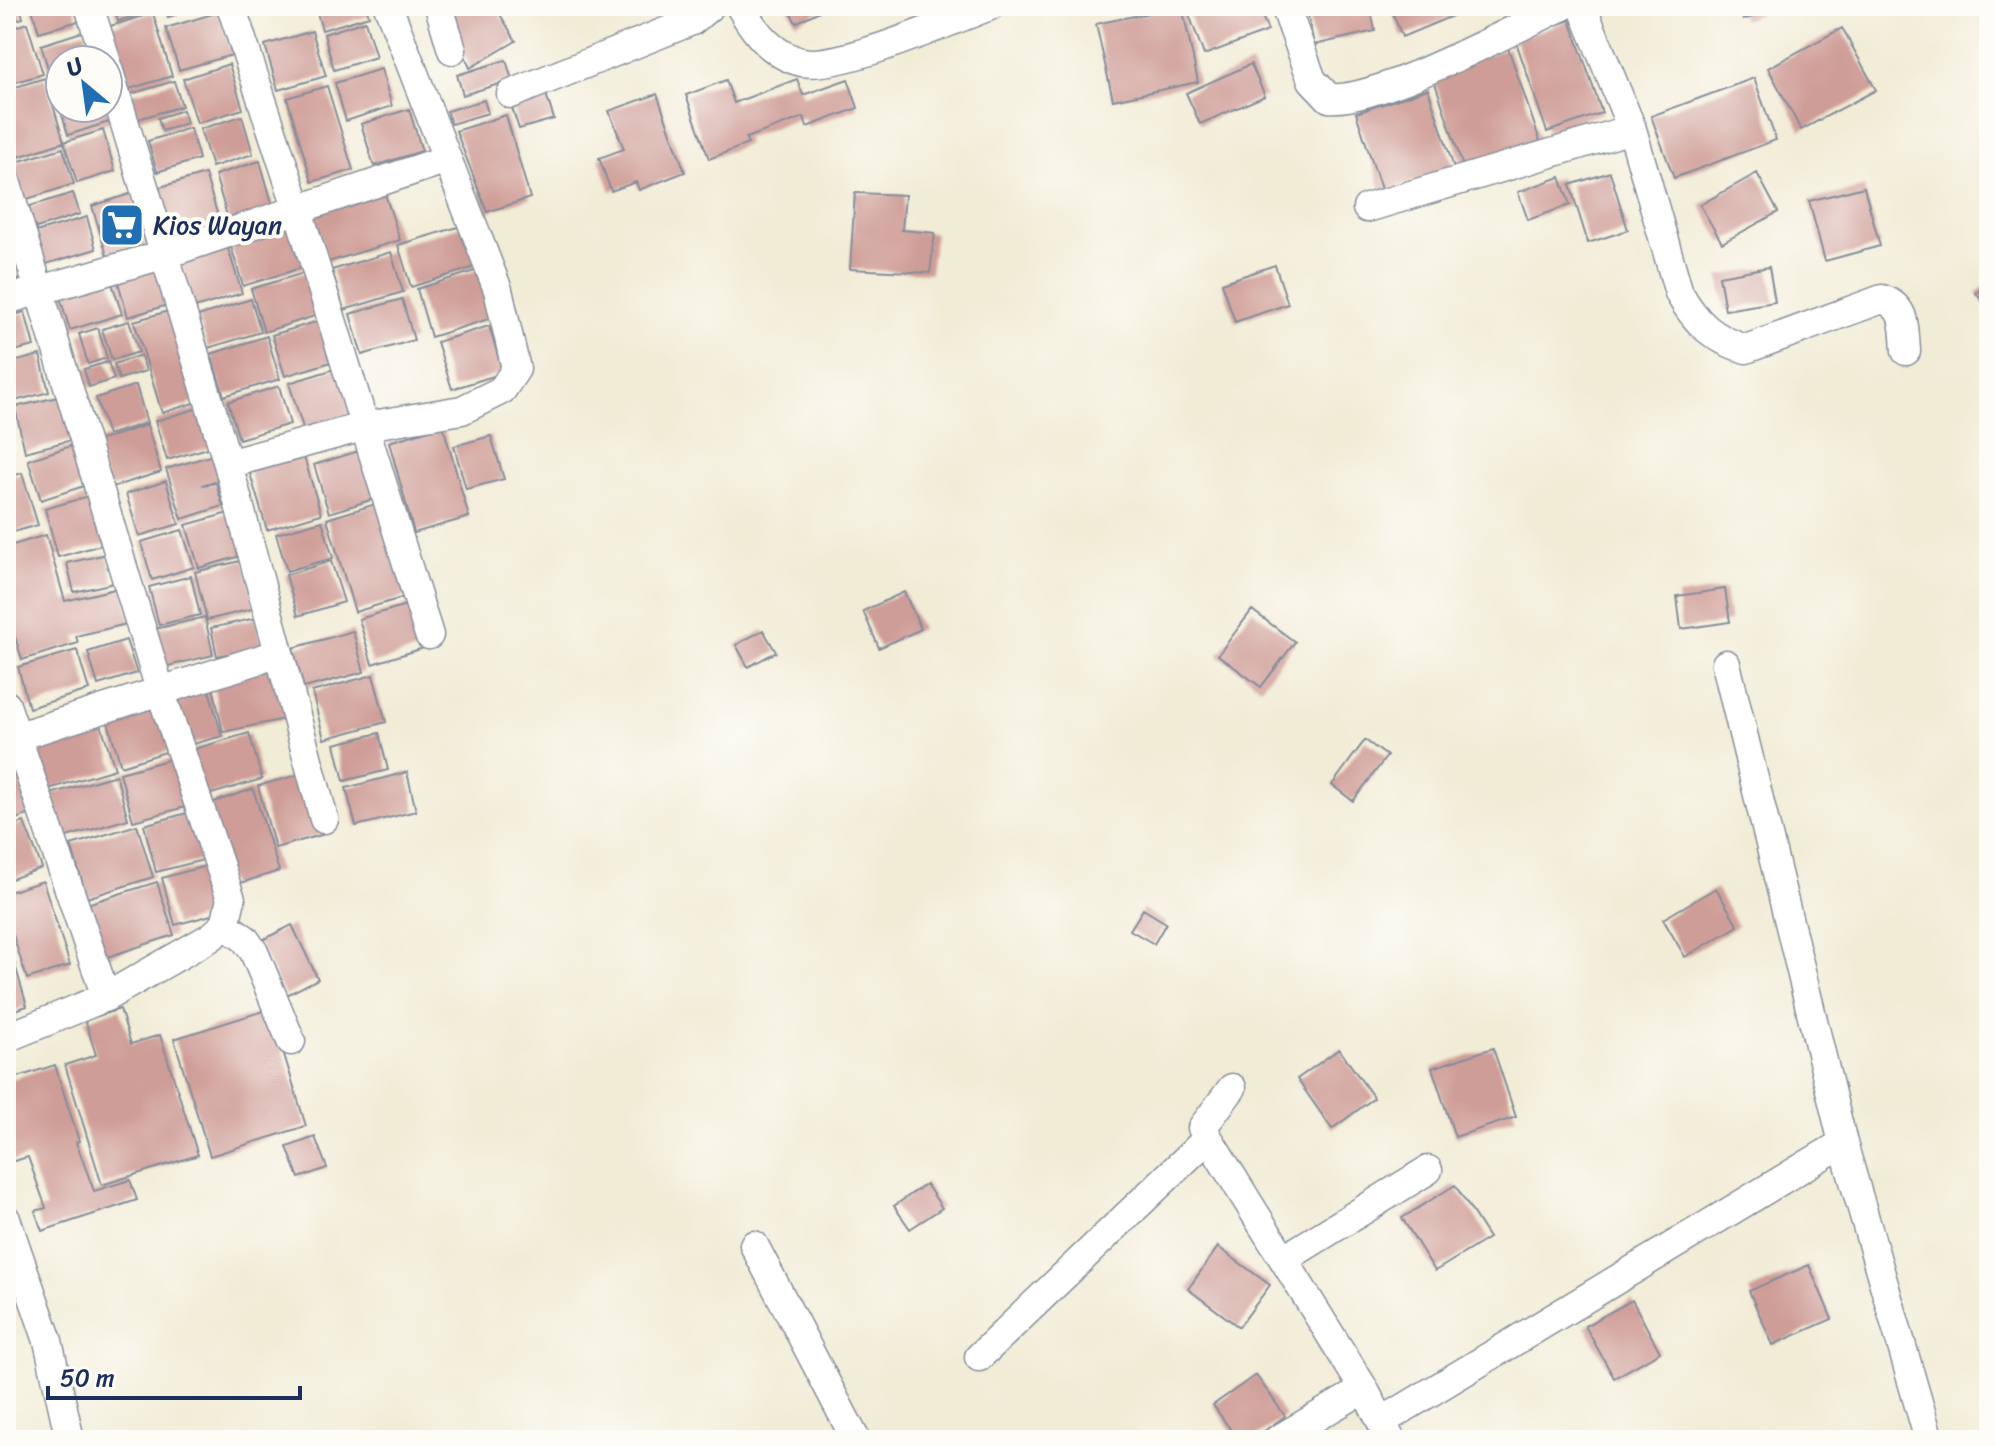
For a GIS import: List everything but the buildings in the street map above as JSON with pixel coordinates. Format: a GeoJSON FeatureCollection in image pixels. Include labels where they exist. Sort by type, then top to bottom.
{"type":"FeatureCollection","features":[{"type":"Feature","properties":{"kind":"street"},"geometry":{"type":"LineString","coordinates":[[89,6],[101,44]]}},
{"type":"Feature","properties":{"kind":"street"},"geometry":{"type":"LineString","coordinates":[[231,6],[366,426],[429,635]]}},
{"type":"Feature","properties":{"kind":"street"},"geometry":{"type":"LineString","coordinates":[[228,464],[366,426],[462,410],[502,390],[516,369],[498,290],[388,6]]}},
{"type":"Feature","properties":{"kind":"street"},"geometry":{"type":"LineString","coordinates":[[439,6],[452,50]]}},
{"type":"Feature","properties":{"kind":"street"},"geometry":{"type":"LineString","coordinates":[[511,94],[692,21],[710,6]]}},
{"type":"Feature","properties":{"kind":"street"},"geometry":{"type":"LineString","coordinates":[[740,6],[752,28],[775,49],[801,62],[830,63],[972,9]]}},
{"type":"Feature","properties":{"kind":"street"},"geometry":{"type":"LineString","coordinates":[[1285,6],[1312,80],[1329,98],[1345,99],[1450,58],[1563,6]]}},
{"type":"Feature","properties":{"kind":"street"},"geometry":{"type":"LineString","coordinates":[[1582,6],[1632,129],[1679,293],[1693,316],[1713,336],[1746,349],[1882,299],[1894,303],[1902,313],[1906,351]]}},
{"type":"Feature","properties":{"kind":"street"},"geometry":{"type":"LineString","coordinates":[[124,119],[228,464],[324,819]]}},
{"type":"Feature","properties":{"kind":"street"},"geometry":{"type":"LineString","coordinates":[[1367,208],[1632,129]]}},
{"type":"Feature","properties":{"kind":"street"},"geometry":{"type":"LineString","coordinates":[[6,300],[166,254],[447,159]]}},
{"type":"Feature","properties":{"kind":"street"},"geometry":{"type":"LineString","coordinates":[[6,181],[161,693],[231,899],[225,925],[211,937],[106,997],[6,1038]]}},
{"type":"Feature","properties":{"kind":"street"},"geometry":{"type":"LineString","coordinates":[[11,738],[277,654]]}},
{"type":"Feature","properties":{"kind":"street"},"geometry":{"type":"LineString","coordinates":[[1726,664],[1843,1143],[1929,1440]]}},
{"type":"Feature","properties":{"kind":"street"},"geometry":{"type":"LineString","coordinates":[[6,705],[11,738],[106,997]]}},
{"type":"Feature","properties":{"kind":"street"},"geometry":{"type":"LineString","coordinates":[[225,925],[245,939],[254,952],[291,1041]]}},
{"type":"Feature","properties":{"kind":"street"},"geometry":{"type":"LineString","coordinates":[[1232,1088],[1202,1128],[1364,1389],[1386,1431],[1843,1143]]}},
{"type":"Feature","properties":{"kind":"street"},"geometry":{"type":"LineString","coordinates":[[979,1357],[1208,1138]]}},
{"type":"Feature","properties":{"kind":"street"},"geometry":{"type":"LineString","coordinates":[[1284,1259],[1428,1170]]}},
{"type":"Feature","properties":{"kind":"street"},"geometry":{"type":"LineString","coordinates":[[6,1219],[48,1341],[70,1440]]}},
{"type":"Feature","properties":{"kind":"street"},"geometry":{"type":"LineString","coordinates":[[754,1245],[856,1440]]}},
{"type":"Feature","properties":{"kind":"street"},"geometry":{"type":"LineString","coordinates":[[1277,1440],[1364,1389]]}},
{"type":"Feature","properties":{"kind":"place","name":"Kios Wayan"},"geometry":{"type":"Point","coordinates":[122,225]}}]}
